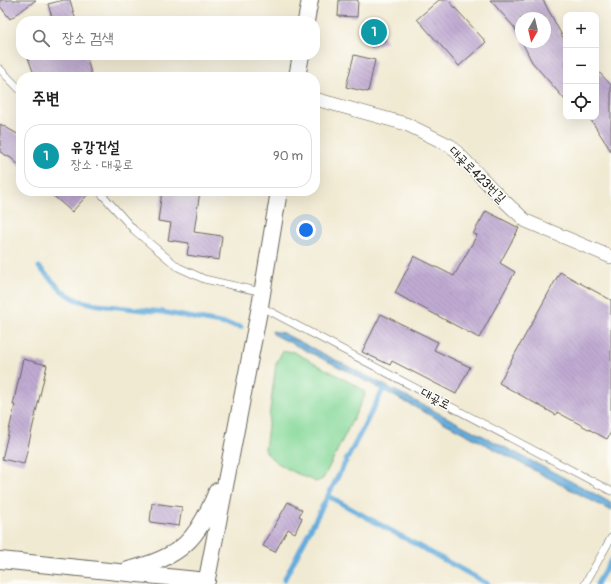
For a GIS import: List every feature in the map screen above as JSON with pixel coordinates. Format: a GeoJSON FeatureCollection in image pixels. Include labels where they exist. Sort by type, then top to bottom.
{"type":"FeatureCollection","features":[{"type":"Feature","properties":{"kind":"street"},"geometry":{"type":"LineString","coordinates":[[307,16],[310,0]]}},
{"type":"Feature","properties":{"kind":"street"},"geometry":{"type":"LineString","coordinates":[[298,72],[300,60]]}},
{"type":"Feature","properties":{"kind":"street","name":"대곶로423번길"},"geometry":{"type":"LineString","coordinates":[[320,100],[406,124],[451,146],[526,221],[611,257]]}},
{"type":"Feature","properties":{"kind":"street"},"geometry":{"type":"LineString","coordinates":[[0,560],[206,583],[262,299],[278,196]]}},
{"type":"Feature","properties":{"kind":"street"},"geometry":{"type":"LineString","coordinates":[[115,573],[154,564],[176,553],[193,537],[207,515],[231,458]]}},
{"type":"Feature","properties":{"kind":"street"},"geometry":{"type":"LineString","coordinates":[[115,573],[137,584]]}},
{"type":"Feature","properties":{"kind":"lane"},"geometry":{"type":"LineString","coordinates":[[0,69],[16,86]]}},
{"type":"Feature","properties":{"kind":"lane","name":"대곶로"},"geometry":{"type":"LineString","coordinates":[[103,196],[134,230],[178,267],[204,280],[262,299],[611,491]]}},
{"type":"Feature","properties":{"kind":"lane"},"geometry":{"type":"LineString","coordinates":[[584,584],[611,538]]}},
{"type":"Feature","properties":{"kind":"green space"},"geometry":{"type":"Polygon","coordinates":[[[282,352],[294,352],[355,385],[363,390],[365,395],[323,479],[316,482],[279,464],[268,454],[265,449],[276,364],[282,352]]]}},
{"type":"Feature","properties":{"kind":"water"},"geometry":{"type":"Polygon","coordinates":[[[272,331],[283,333],[584,488],[611,503],[611,511],[343,369],[273,334],[272,331]]]}},
{"type":"Feature","properties":{"kind":"building"},"geometry":{"type":"Polygon","coordinates":[[[0,0],[36,0],[10,19],[0,6],[0,0]]]}},
{"type":"Feature","properties":{"kind":"building"},"geometry":{"type":"Polygon","coordinates":[[[70,0],[75,16],[52,16],[48,4],[70,0]]]}},
{"type":"Feature","properties":{"kind":"building"},"geometry":{"type":"Polygon","coordinates":[[[339,0],[358,0],[357,17],[338,16],[339,0]]]}},
{"type":"Feature","properties":{"kind":"building"},"geometry":{"type":"Polygon","coordinates":[[[439,0],[448,0],[486,42],[459,66],[417,19],[439,0]]]}},
{"type":"Feature","properties":{"kind":"building"},"geometry":{"type":"Polygon","coordinates":[[[490,0],[543,0],[549,12],[515,12],[515,29],[490,0]]]}},
{"type":"Feature","properties":{"kind":"building"},"geometry":{"type":"Polygon","coordinates":[[[551,15],[563,37],[563,98],[532,62],[525,48],[551,48],[551,15]]]}},
{"type":"Feature","properties":{"kind":"building"},"geometry":{"type":"Polygon","coordinates":[[[378,18],[386,42],[371,47],[363,22],[378,18]]]}},
{"type":"Feature","properties":{"kind":"building"},"geometry":{"type":"Polygon","coordinates":[[[354,55],[375,60],[368,92],[346,87],[354,55]]]}},
{"type":"Feature","properties":{"kind":"building"},"geometry":{"type":"Polygon","coordinates":[[[29,60],[87,60],[91,72],[33,72],[29,60]]]}},
{"type":"Feature","properties":{"kind":"building"},"geometry":{"type":"Polygon","coordinates":[[[599,72],[611,85],[611,151],[591,120],[599,120],[599,72]]]}},
{"type":"Feature","properties":{"kind":"building"},"geometry":{"type":"Polygon","coordinates":[[[0,124],[16,133],[16,162],[0,152],[0,124]]]}},
{"type":"Feature","properties":{"kind":"building"},"geometry":{"type":"Polygon","coordinates":[[[54,196],[86,196],[72,212],[54,196]]]}},
{"type":"Feature","properties":{"kind":"building"},"geometry":{"type":"Polygon","coordinates":[[[161,196],[199,196],[194,232],[222,236],[219,260],[187,255],[189,243],[168,240],[171,223],[158,221],[161,196]]]}},
{"type":"Feature","properties":{"kind":"building"},"geometry":{"type":"Polygon","coordinates":[[[486,211],[519,228],[500,263],[515,272],[479,338],[395,293],[414,256],[454,276],[477,235],[473,234],[486,211]]]}},
{"type":"Feature","properties":{"kind":"building"},"geometry":{"type":"Polygon","coordinates":[[[560,272],[611,300],[611,432],[607,439],[557,412],[556,415],[499,383],[560,272]]]}},
{"type":"Feature","properties":{"kind":"building"},"geometry":{"type":"Polygon","coordinates":[[[381,314],[438,342],[434,350],[470,367],[456,394],[392,361],[390,365],[362,352],[381,314]]]}},
{"type":"Feature","properties":{"kind":"building"},"geometry":{"type":"Polygon","coordinates":[[[23,359],[47,365],[24,464],[2,459],[15,405],[13,405],[23,359]]]}},
{"type":"Feature","properties":{"kind":"building"},"geometry":{"type":"Polygon","coordinates":[[[288,502],[302,510],[299,516],[302,518],[295,533],[288,529],[275,552],[263,546],[288,502]]]}},
{"type":"Feature","properties":{"kind":"building"},"geometry":{"type":"Polygon","coordinates":[[[152,503],[182,507],[179,526],[150,522],[152,503]]]}},
{"type":"Feature","properties":{"kind":"waterway"},"geometry":{"type":"LineString","coordinates":[[39,267],[62,291],[77,300],[99,305],[162,312],[241,327]]}},
{"type":"Feature","properties":{"kind":"waterway"},"geometry":{"type":"LineString","coordinates":[[284,580],[384,388]]}},
{"type":"Feature","properties":{"kind":"waterway"},"geometry":{"type":"LineString","coordinates":[[328,496],[488,584]]}},
{"type":"Feature","properties":{"kind":"waterway"},"geometry":{"type":"LineString","coordinates":[[597,584],[611,560]]}},
{"type":"Feature","properties":{"kind":"place","name":"유강건설"},"geometry":{"type":"Point","coordinates":[374,32]}}]}
